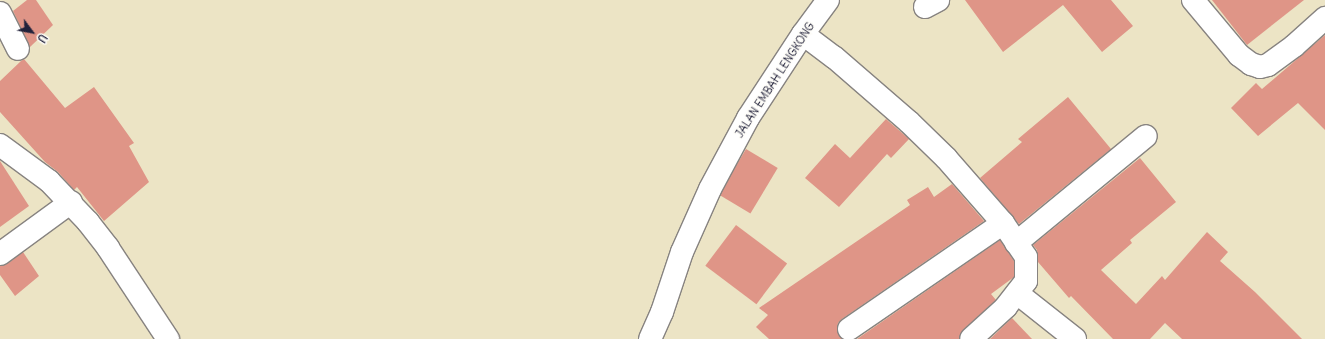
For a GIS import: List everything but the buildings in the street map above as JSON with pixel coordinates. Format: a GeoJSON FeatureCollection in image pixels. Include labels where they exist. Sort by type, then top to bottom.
{"type":"FeatureCollection","features":[{"type":"Feature","properties":{"kind":"street","name":"JALAN EMBAH LENGKONG"},"geometry":{"type":"LineString","coordinates":[[650,339],[662,312],[682,252],[710,189],[748,118],[803,34],[828,0]]}},
{"type":"Feature","properties":{"kind":"street"},"geometry":{"type":"LineString","coordinates":[[1193,0],[1239,55],[1251,64],[1260,67],[1268,65],[1294,46],[1325,18]]}},
{"type":"Feature","properties":{"kind":"street"},"geometry":{"type":"LineString","coordinates":[[0,13],[18,48]]}},
{"type":"Feature","properties":{"kind":"street"},"geometry":{"type":"LineString","coordinates":[[803,34],[834,57],[909,122],[946,158],[1003,223],[1026,258],[1026,280],[1006,307],[971,339]]}},
{"type":"Feature","properties":{"kind":"street"},"geometry":{"type":"LineString","coordinates":[[1016,243],[1146,136]]}},
{"type":"Feature","properties":{"kind":"street"},"geometry":{"type":"LineString","coordinates":[[0,144],[49,181],[71,202],[108,248],[168,339]]}},
{"type":"Feature","properties":{"kind":"street"},"geometry":{"type":"LineString","coordinates":[[0,254],[71,202]]}},
{"type":"Feature","properties":{"kind":"street"},"geometry":{"type":"LineString","coordinates":[[849,329],[1003,223]]}},
{"type":"Feature","properties":{"kind":"street"},"geometry":{"type":"LineString","coordinates":[[1017,293],[1075,339]]}}]}
